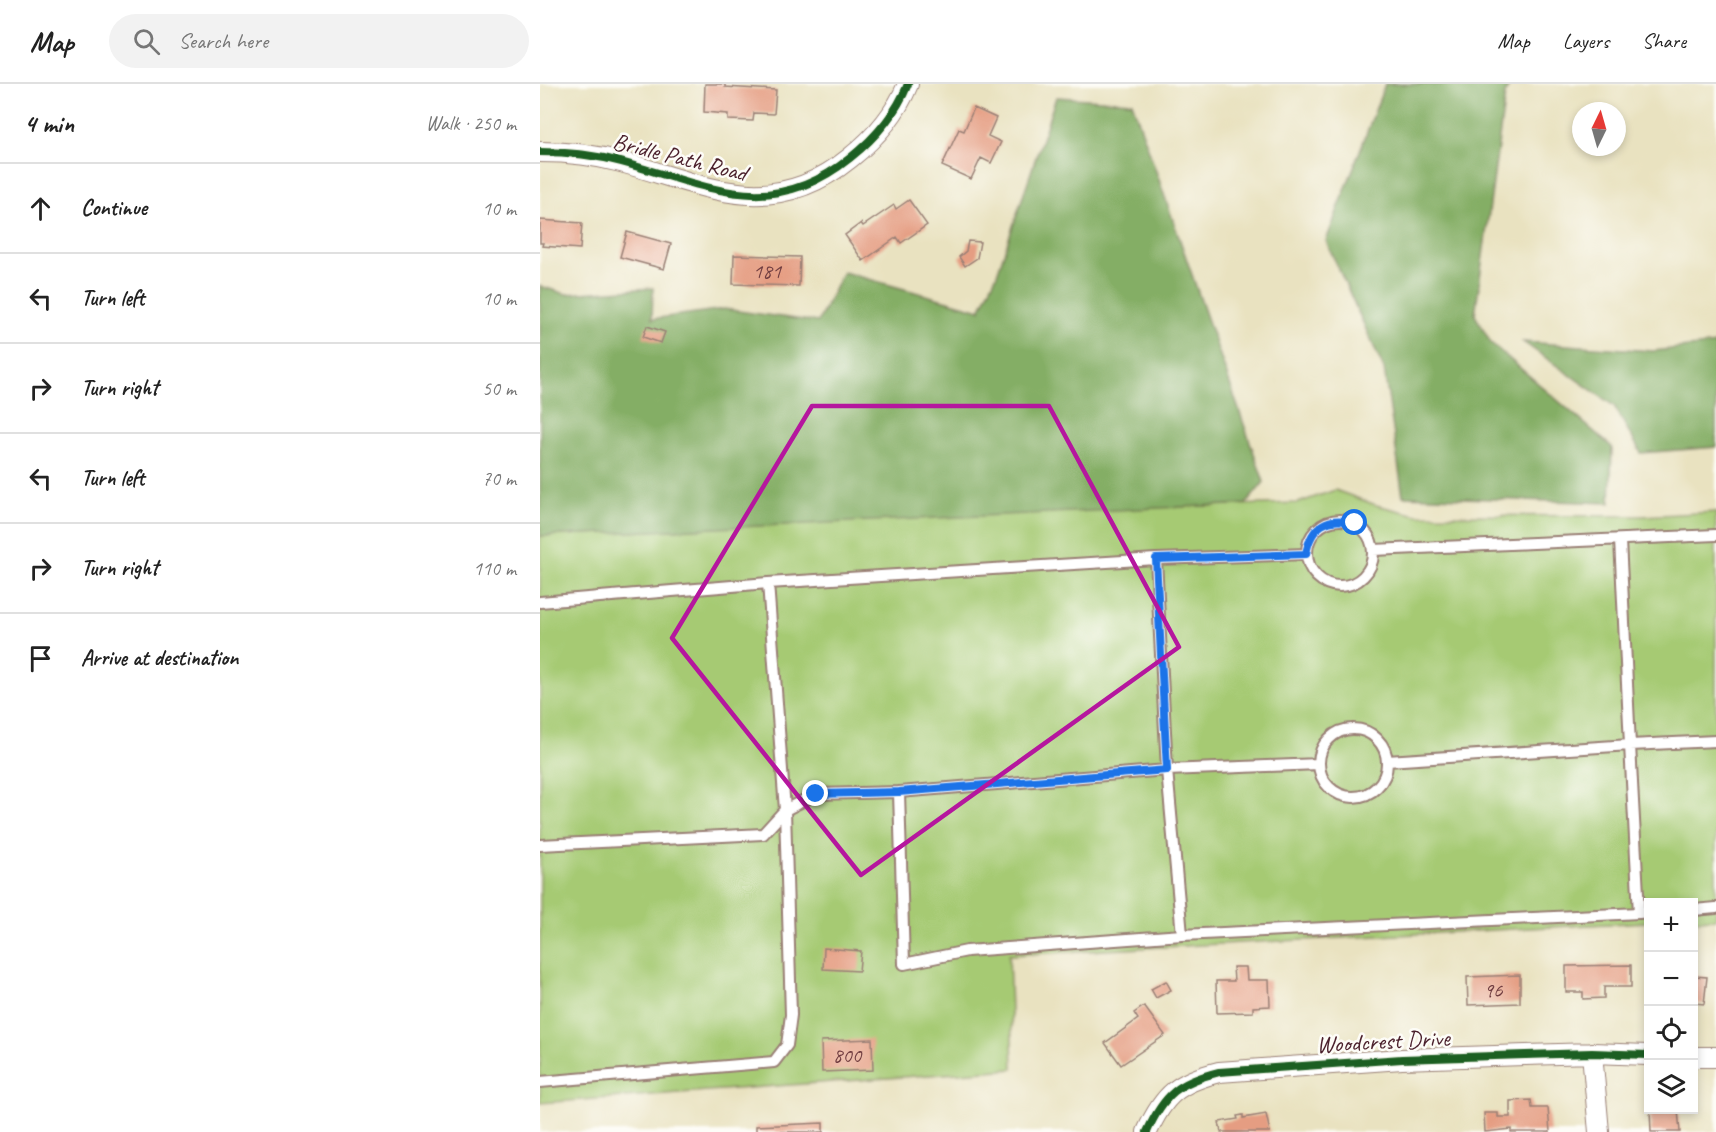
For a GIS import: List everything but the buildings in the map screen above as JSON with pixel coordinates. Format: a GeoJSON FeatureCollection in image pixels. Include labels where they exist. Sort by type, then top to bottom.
{"type":"FeatureCollection","features":[{"type":"Feature","properties":{"kind":"street","name":"Bridle Path Road"},"geometry":{"type":"LineString","coordinates":[[540,152],[606,158],[714,190],[742,195],[771,194],[799,187],[815,180],[846,161],[875,136],[888,121],[908,84]]}},
{"type":"Feature","properties":{"kind":"street","name":"Woodcrest Drive"},"geometry":{"type":"LineString","coordinates":[[1147,1132],[1159,1109],[1175,1090],[1195,1078],[1219,1072],[1402,1059],[1592,1053],[1644,1055]]}},
{"type":"Feature","properties":{"kind":"street"},"geometry":{"type":"LineString","coordinates":[[1592,1053],[1599,1132]]}},
{"type":"Feature","properties":{"kind":"street"},"geometry":{"type":"LineString","coordinates":[[1698,1057],[1716,1057]]}},
{"type":"Feature","properties":{"kind":"lane"},"geometry":{"type":"LineString","coordinates":[[1332,520],[1355,523],[1364,529],[1373,550],[1372,560],[1362,578],[1353,584],[1342,586],[1332,585],[1322,580],[1309,564],[1306,554],[1313,532],[1332,520]]}},
{"type":"Feature","properties":{"kind":"lane"},"geometry":{"type":"LineString","coordinates":[[1373,550],[1716,535]]}},
{"type":"Feature","properties":{"kind":"lane"},"geometry":{"type":"LineString","coordinates":[[899,792],[904,964],[967,951],[1182,935],[1644,913],[1630,746],[1620,540]]}},
{"type":"Feature","properties":{"kind":"lane"},"geometry":{"type":"LineString","coordinates":[[540,602],[768,583],[1156,559],[1306,554]]}},
{"type":"Feature","properties":{"kind":"lane"},"geometry":{"type":"LineString","coordinates":[[1156,559],[1167,770],[1182,935]]}},
{"type":"Feature","properties":{"kind":"lane"},"geometry":{"type":"LineString","coordinates":[[540,1082],[774,1062],[787,1044],[791,1015],[785,810],[768,583]]}},
{"type":"Feature","properties":{"kind":"lane"},"geometry":{"type":"LineString","coordinates":[[1346,730],[1369,733],[1385,750],[1387,761],[1382,782],[1365,795],[1355,797],[1334,791],[1326,783],[1319,764],[1321,752],[1327,742],[1336,734],[1346,730]]}},
{"type":"Feature","properties":{"kind":"lane"},"geometry":{"type":"LineString","coordinates":[[1387,761],[1716,741]]}},
{"type":"Feature","properties":{"kind":"lane"},"geometry":{"type":"LineString","coordinates":[[540,845],[762,834],[785,810],[816,794],[899,792],[1167,770],[1319,764]]}},
{"type":"Feature","properties":{"kind":"lane"},"geometry":{"type":"LineString","coordinates":[[1698,910],[1716,908]]}},
{"type":"Feature","properties":{"kind":"highlighted area"},"geometry":{"type":"Polygon","coordinates":[[[812,406],[1049,406],[1179,647],[861,875],[672,638],[812,406]]]}},
{"type":"Feature","properties":{"kind":"green space"},"geometry":{"type":"Polygon","coordinates":[[[1385,84],[1510,84],[1505,94],[1475,315],[1491,343],[1612,447],[1610,503],[1403,496],[1384,369],[1326,241],[1385,84]]]}},
{"type":"Feature","properties":{"kind":"green space"},"geometry":{"type":"Polygon","coordinates":[[[1056,97],[1132,102],[1264,482],[1246,504],[540,536],[540,286],[566,294],[653,288],[652,319],[724,309],[818,322],[843,272],[980,310],[997,274],[1056,97]]]}},
{"type":"Feature","properties":{"kind":"green space"},"geometry":{"type":"Polygon","coordinates":[[[1523,342],[1653,351],[1716,344],[1716,447],[1641,453],[1614,406],[1523,342]]]}},
{"type":"Feature","properties":{"kind":"green space"},"geometry":{"type":"Polygon","coordinates":[[[1335,490],[1376,505],[1417,515],[1642,516],[1716,512],[1716,919],[1698,920],[1698,898],[1644,898],[1644,922],[1009,955],[1013,1069],[540,1103],[540,536],[1104,509],[1298,503],[1335,490]]]}},
{"type":"Feature","properties":{"kind":"cycle path"},"geometry":{"type":"LineString","coordinates":[[540,152],[601,157],[710,188],[737,193],[765,194],[792,189],[821,178],[850,158],[876,134],[891,115],[908,84]]}},
{"type":"Feature","properties":{"kind":"cycle path"},"geometry":{"type":"LineString","coordinates":[[1147,1132],[1160,1108],[1174,1092],[1193,1080],[1219,1072],[1402,1059],[1592,1053],[1644,1055]]}},
{"type":"Feature","properties":{"kind":"route"},"geometry":{"type":"LineString","coordinates":[[816,794],[899,792],[1167,770],[1156,559],[1306,554],[1313,532],[1322,525],[1332,520],[1355,523]]}}]}
